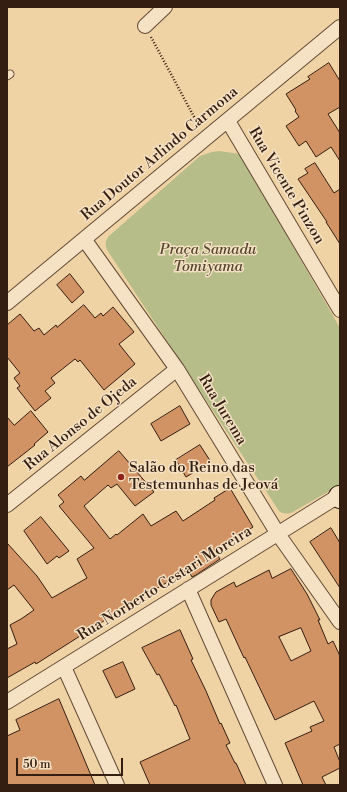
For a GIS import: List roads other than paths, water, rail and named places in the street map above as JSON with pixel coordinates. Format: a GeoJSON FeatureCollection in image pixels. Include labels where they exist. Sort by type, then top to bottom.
{"type":"FeatureCollection","features":[{"type":"Feature","properties":{"kind":"street"},"geometry":{"type":"LineString","coordinates":[[145,26],[165,7]]}},
{"type":"Feature","properties":{"kind":"street","name":"Rua Doutor Arlindo Carmona"},"geometry":{"type":"LineString","coordinates":[[7,303],[228,120],[338,33]]}},
{"type":"Feature","properties":{"kind":"street","name":"Rua Vicente Pinzon"},"geometry":{"type":"LineString","coordinates":[[228,120],[340,310]]}},
{"type":"Feature","properties":{"kind":"street","name":"Rua Jurema"},"geometry":{"type":"LineString","coordinates":[[84,239],[177,369],[278,534],[340,622]]}},
{"type":"Feature","properties":{"kind":"street","name":"Rua Alonso de Ojeda"},"geometry":{"type":"LineString","coordinates":[[7,505],[177,369]]}},
{"type":"Feature","properties":{"kind":"street","name":"Rua Norberto Cestari Moreira"},"geometry":{"type":"LineString","coordinates":[[7,702],[340,496]]}},
{"type":"Feature","properties":{"kind":"street"},"geometry":{"type":"LineString","coordinates":[[188,590],[275,785]]}},
{"type":"Feature","properties":{"kind":"street"},"geometry":{"type":"LineString","coordinates":[[64,667],[117,785]]}},
{"type":"Feature","properties":{"kind":"place","name":"Salão do Reino das Testemunhas de Jeová"},"geometry":{"type":"Point","coordinates":[121,477]}},
{"type":"Feature","properties":{"kind":"park label","name":"Praça Samadu Tomiyama"},"geometry":{"type":"Point","coordinates":[208,258]}}]}
